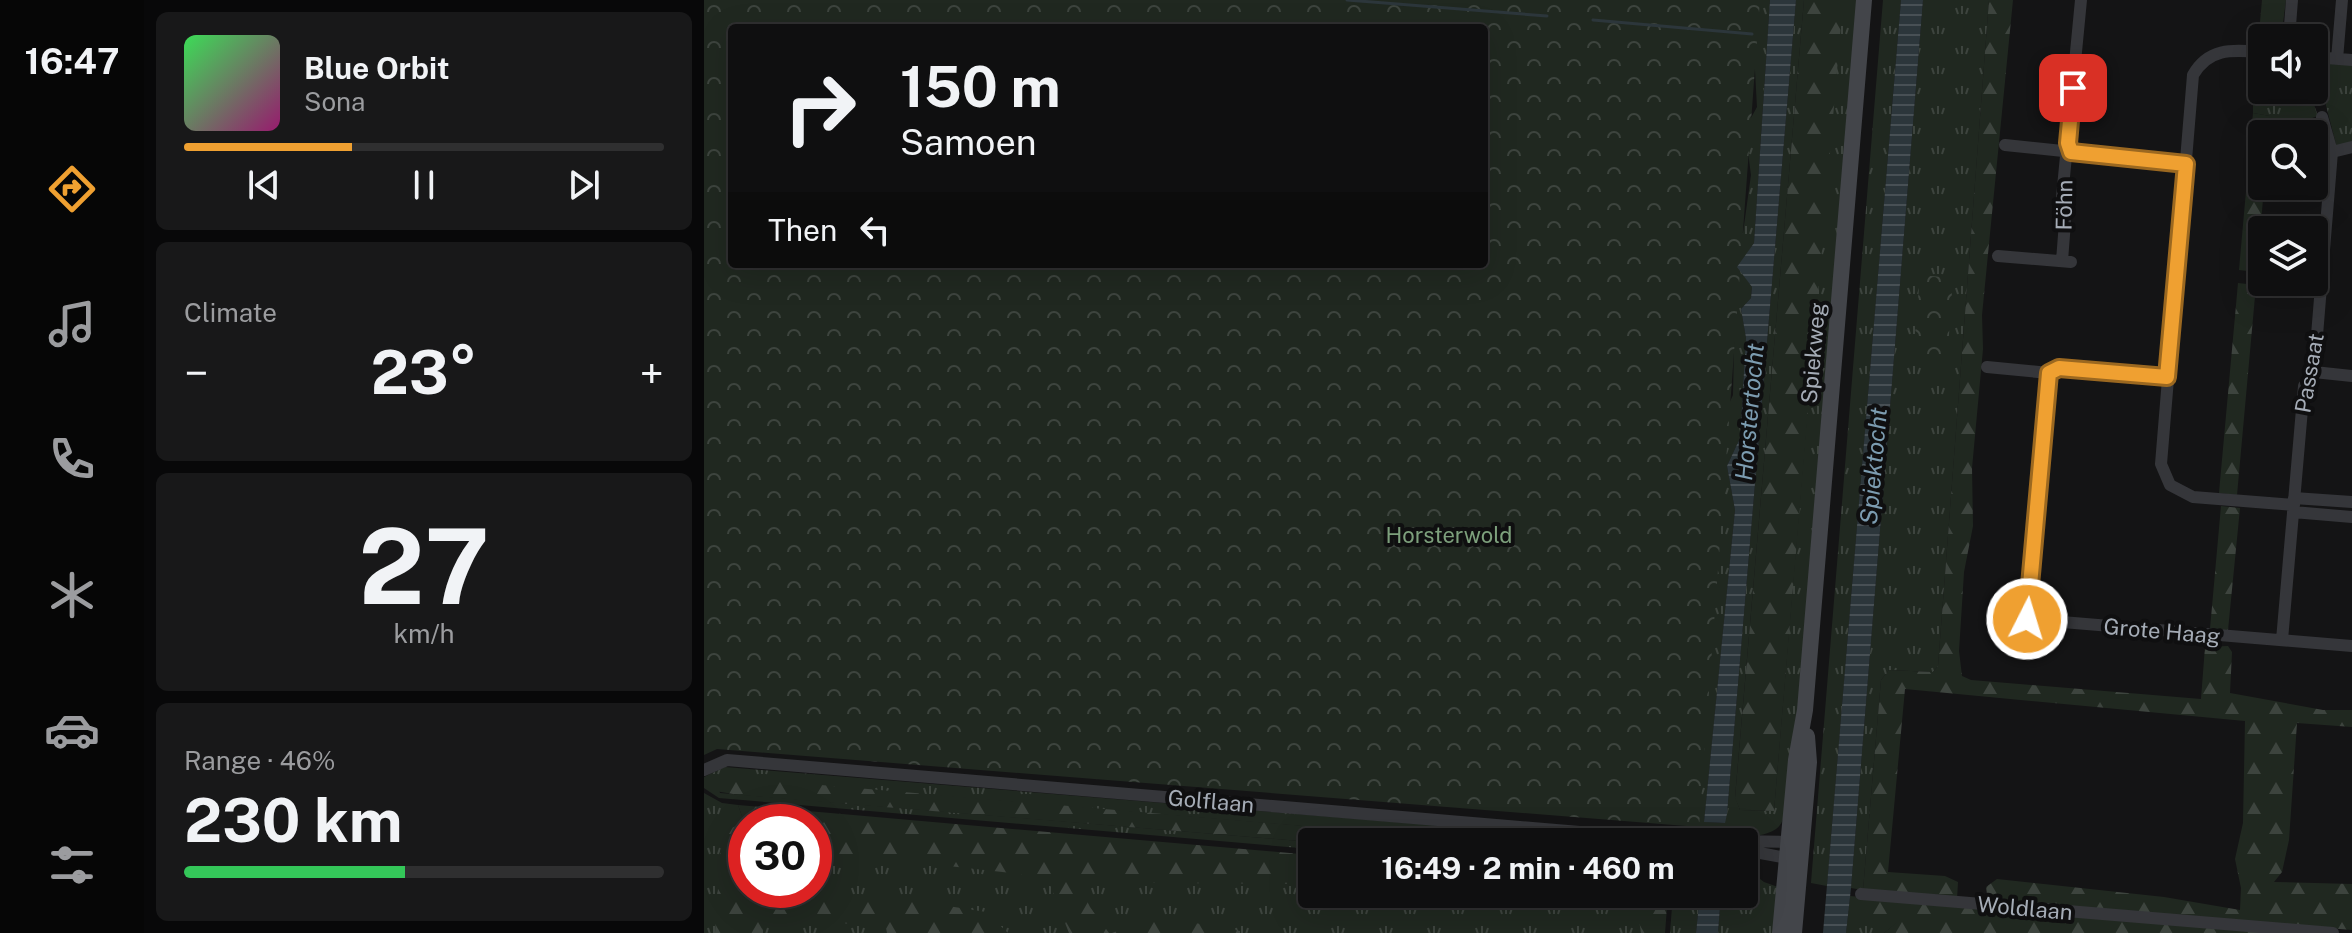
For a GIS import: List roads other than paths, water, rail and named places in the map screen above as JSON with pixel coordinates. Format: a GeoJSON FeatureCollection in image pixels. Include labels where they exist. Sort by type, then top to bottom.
{"type":"FeatureCollection","features":[{"type":"Feature","properties":{"kind":"main road","name":"Spiekweg"},"geometry":{"type":"LineString","coordinates":[[1794,933],[1794,842],[1864,0]]}},
{"type":"Feature","properties":{"kind":"main road","name":"Spiekweg"},"geometry":{"type":"LineString","coordinates":[[1780,933],[1793,859]]}},
{"type":"Feature","properties":{"kind":"street","name":"Föhn"},"geometry":{"type":"LineString","coordinates":[[1998,256],[2066,261],[2065,222],[2061,208],[2069,150],[2081,0]]}},
{"type":"Feature","properties":{"kind":"street"},"geometry":{"type":"LineString","coordinates":[[2290,24],[2292,0]]}},
{"type":"Feature","properties":{"kind":"street"},"geometry":{"type":"LineString","coordinates":[[2337,59],[2342,0]]}},
{"type":"Feature","properties":{"kind":"street"},"geometry":{"type":"LineString","coordinates":[[2248,52],[2218,51],[2199,64],[2193,75],[2161,464],[2170,485],[2193,497],[2294,505],[2352,517]]}},
{"type":"Feature","properties":{"kind":"street"},"geometry":{"type":"LineString","coordinates":[[2328,58],[2352,60]]}},
{"type":"Feature","properties":{"kind":"street","name":"Passaat"},"geometry":{"type":"LineString","coordinates":[[2282,640],[2304,386],[2314,372],[2332,152],[2322,117]]}},
{"type":"Feature","properties":{"kind":"street"},"geometry":{"type":"LineString","coordinates":[[2005,145],[2186,164]]}},
{"type":"Feature","properties":{"kind":"street"},"geometry":{"type":"LineString","coordinates":[[2332,152],[2352,147]]}},
{"type":"Feature","properties":{"kind":"street"},"geometry":{"type":"LineString","coordinates":[[1987,367],[2049,373],[2059,368],[2167,377]]}},
{"type":"Feature","properties":{"kind":"street"},"geometry":{"type":"LineString","coordinates":[[2314,372],[2352,376]]}},
{"type":"Feature","properties":{"kind":"street","name":"Grote Haag"},"geometry":{"type":"LineString","coordinates":[[2049,373],[2027,619],[2352,646]]}},
{"type":"Feature","properties":{"kind":"street"},"geometry":{"type":"LineString","coordinates":[[2294,505],[2352,502]]}},
{"type":"Feature","properties":{"kind":"street","name":"Golflaan"},"geometry":{"type":"LineString","coordinates":[[704,770],[727,760],[1550,828]]}},
{"type":"Feature","properties":{"kind":"street","name":"Golflaan"},"geometry":{"type":"LineString","coordinates":[[1758,842],[1794,842]]}},
{"type":"Feature","properties":{"kind":"street"},"geometry":{"type":"LineString","coordinates":[[1758,853],[1793,859]]}},
{"type":"Feature","properties":{"kind":"street","name":"Woldlaan"},"geometry":{"type":"LineString","coordinates":[[1861,894],[2333,933]]}},
{"type":"Feature","properties":{"kind":"water","name":"Horstertocht"},"geometry":{"type":"Polygon","coordinates":[[[1770,0],[1796,0],[1727,814],[1725,823],[1704,822],[1735,510],[1727,466],[1740,438],[1746,338],[1741,309],[1751,298],[1752,287],[1737,267],[1754,243],[1770,0]]]}},
{"type":"Feature","properties":{"kind":"water","name":"Spiektocht"},"geometry":{"type":"Polygon","coordinates":[[[1901,0],[1923,0],[1851,888],[1846,933],[1823,933],[1901,0]]]}},
{"type":"Feature","properties":{"kind":"water"},"geometry":{"type":"Polygon","coordinates":[[[1699,908],[1720,908],[1718,933],[1696,933],[1699,908]]]}},
{"type":"Feature","properties":{"kind":"waterway"},"geometry":{"type":"LineString","coordinates":[[1347,0],[1547,16]]}},
{"type":"Feature","properties":{"kind":"waterway"},"geometry":{"type":"LineString","coordinates":[[1593,20],[1752,34]]}},
{"type":"Feature","properties":{"kind":"park label","name":"Horsterwold"},"geometry":{"type":"Point","coordinates":[1449,535]}}]}
